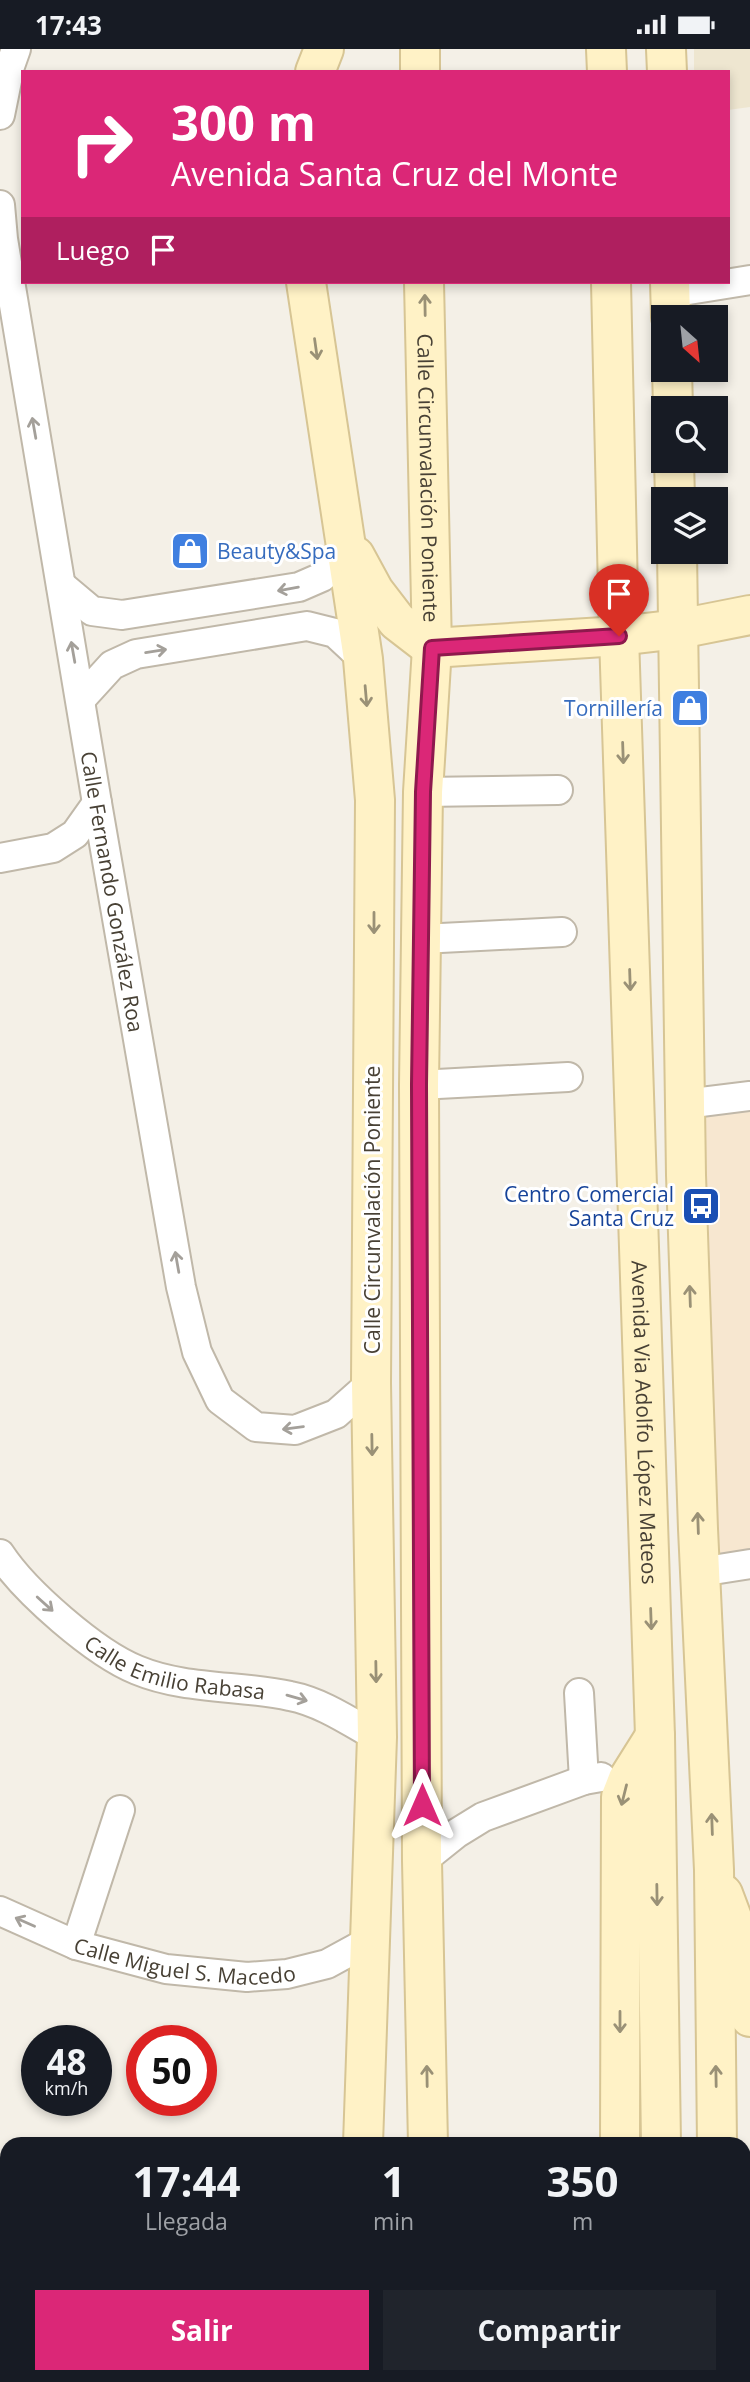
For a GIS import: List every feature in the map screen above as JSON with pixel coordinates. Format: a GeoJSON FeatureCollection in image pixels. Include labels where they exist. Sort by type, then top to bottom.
{"type":"FeatureCollection","features":[{"type":"Feature","properties":{"kind":"main road"},"geometry":{"type":"LineString","coordinates":[[420,49],[420,70]]}},
{"type":"Feature","properties":{"kind":"main road"},"geometry":{"type":"LineString","coordinates":[[606,49],[607,70]]}},
{"type":"Feature","properties":{"kind":"main road"},"geometry":{"type":"LineString","coordinates":[[666,49],[667,70]]}},
{"type":"Feature","properties":{"kind":"main road","name":"Calle Circunvalación Poniente"},"geometry":{"type":"LineString","coordinates":[[306,284],[363,659],[375,800],[371,1383],[376,1737],[363,2137]]}},
{"type":"Feature","properties":{"kind":"main road","name":"Calle Circunvalación Poniente"},"geometry":{"type":"LineString","coordinates":[[424,284],[432,648],[423,792],[419,1085],[422,1861],[428,2137]]}},
{"type":"Feature","properties":{"kind":"main road","name":"Avenida Via Adolfo López Mateos"},"geometry":{"type":"LineString","coordinates":[[611,284],[619,636],[655,1735],[661,2137]]}},
{"type":"Feature","properties":{"kind":"main road"},"geometry":{"type":"LineString","coordinates":[[345,545],[397,621],[432,648],[619,636],[679,629],[750,615]]}},
{"type":"Feature","properties":{"kind":"main road"},"geometry":{"type":"LineString","coordinates":[[677,564],[685,1104],[700,1572],[714,1870],[717,2137]]}},
{"type":"Feature","properties":{"kind":"main road"},"geometry":{"type":"LineString","coordinates":[[620,2137],[621,1797],[628,1779],[655,1735]]}},
{"type":"Feature","properties":{"kind":"main road"},"geometry":{"type":"LineString","coordinates":[[714,1870],[743,1947],[748,1971],[750,2017]]}},
{"type":"Feature","properties":{"kind":"street"},"geometry":{"type":"LineString","coordinates":[[0,115],[16,49]]}},
{"type":"Feature","properties":{"kind":"street","name":"Calle Fernando González Roa"},"geometry":{"type":"LineString","coordinates":[[0,205],[1,238],[97,803],[181,1287],[197,1352],[220,1400],[256,1427],[295,1430],[336,1414],[371,1383]]}},
{"type":"Feature","properties":{"kind":"street"},"geometry":{"type":"LineString","coordinates":[[670,297],[750,280]]}},
{"type":"Feature","properties":{"kind":"street"},"geometry":{"type":"LineString","coordinates":[[61,585],[92,611],[122,615],[299,587],[322,576],[345,545]]}},
{"type":"Feature","properties":{"kind":"street"},"geometry":{"type":"LineString","coordinates":[[81,699],[112,665],[136,654],[307,626],[335,633],[363,659]]}},
{"type":"Feature","properties":{"kind":"street"},"geometry":{"type":"LineString","coordinates":[[423,792],[558,790]]}},
{"type":"Feature","properties":{"kind":"street"},"geometry":{"type":"LineString","coordinates":[[0,859],[53,848],[75,834],[97,803]]}},
{"type":"Feature","properties":{"kind":"street"},"geometry":{"type":"LineString","coordinates":[[421,939],[562,932]]}},
{"type":"Feature","properties":{"kind":"street"},"geometry":{"type":"LineString","coordinates":[[419,1085],[568,1077]]}},
{"type":"Feature","properties":{"kind":"street"},"geometry":{"type":"LineString","coordinates":[[685,1104],[750,1096]]}},
{"type":"Feature","properties":{"kind":"street","name":"Calle Emilio Rabasa"},"geometry":{"type":"LineString","coordinates":[[0,1553],[42,1603],[103,1651],[137,1670],[177,1681],[290,1696],[322,1706],[376,1737]]}},
{"type":"Feature","properties":{"kind":"street"},"geometry":{"type":"LineString","coordinates":[[700,1572],[750,1564]]}},
{"type":"Feature","properties":{"kind":"street"},"geometry":{"type":"LineString","coordinates":[[422,1861],[457,1833],[483,1817],[592,1778],[579,1693]]}},
{"type":"Feature","properties":{"kind":"street"},"geometry":{"type":"LineString","coordinates":[[76,1945],[120,1810]]}},
{"type":"Feature","properties":{"kind":"street","name":"Calle Miguel S. Macedo"},"geometry":{"type":"LineString","coordinates":[[0,1911],[76,1945],[166,1969],[247,1977],[287,1974],[327,1964],[371,1940]]}},
{"type":"Feature","properties":{"kind":"shaded area"},"geometry":{"type":"Polygon","coordinates":[[[694,49],[750,49],[750,107],[730,110],[730,70],[694,70],[694,49]]]}},
{"type":"Feature","properties":{"kind":"shaded area","name":"Centro Comercial Santa Cruz"},"geometry":{"type":"Polygon","coordinates":[[[750,1104],[750,1559],[708,1567],[687,1111],[750,1104]]]}},
{"type":"Feature","properties":{"kind":"place","name":"Beauty&Spa"},"geometry":{"type":"Point","coordinates":[190,551]}},
{"type":"Feature","properties":{"kind":"place","name":"Tornillería"},"geometry":{"type":"Point","coordinates":[690,708]}},
{"type":"Feature","properties":{"kind":"place","name":"Centro Comercial Santa Cruz"},"geometry":{"type":"Point","coordinates":[701,1206]}},
{"type":"Feature","properties":{"kind":"route"},"geometry":{"type":"LineString","coordinates":[[422,1805],[419,1085],[423,792],[432,648],[619,636]]}}]}
